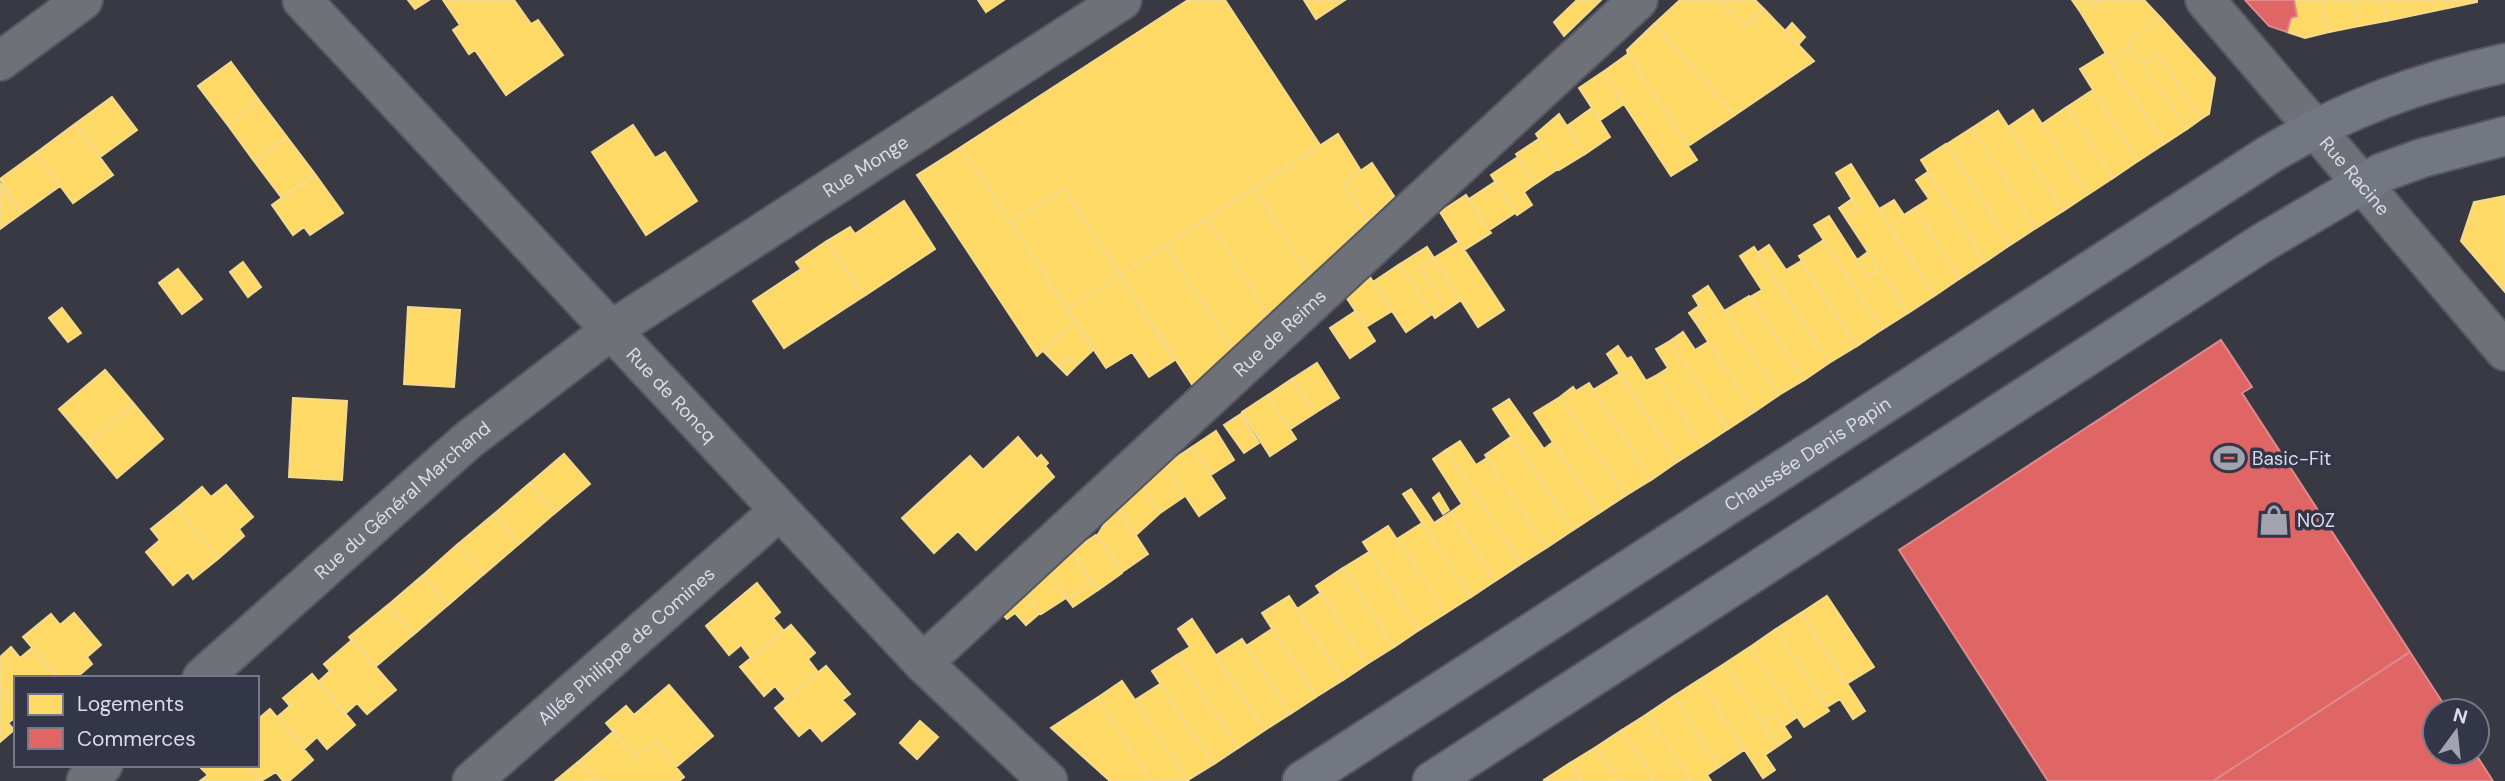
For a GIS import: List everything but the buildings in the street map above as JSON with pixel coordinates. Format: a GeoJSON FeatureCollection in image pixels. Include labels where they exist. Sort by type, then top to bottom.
{"type":"FeatureCollection","features":[{"type":"Feature","properties":{"kind":"main road","name":"Chaussée Denis Papin"},"geometry":{"type":"LineString","coordinates":[[1302,781],[2315,127],[2382,96],[2505,63]]}},
{"type":"Feature","properties":{"kind":"main road"},"geometry":{"type":"LineString","coordinates":[[1432,781],[2262,243],[2361,183],[2422,158],[2505,136]]}},
{"type":"Feature","properties":{"kind":"street"},"geometry":{"type":"LineString","coordinates":[[0,61],[83,0]]}},
{"type":"Feature","properties":{"kind":"street","name":"Rue de Roncq"},"geometry":{"type":"LineString","coordinates":[[302,0],[923,663],[1048,781]]}},
{"type":"Feature","properties":{"kind":"street","name":"Rue Monge"},"geometry":{"type":"LineString","coordinates":[[610,331],[1122,0]]}},
{"type":"Feature","properties":{"kind":"street","name":"Rue de Reims"},"geometry":{"type":"LineString","coordinates":[[923,663],[1638,0]]}},
{"type":"Feature","properties":{"kind":"street","name":"Rue Racine"},"geometry":{"type":"LineString","coordinates":[[2205,0],[2505,351]]}},
{"type":"Feature","properties":{"kind":"street","name":"Rue du Général Marchand"},"geometry":{"type":"LineString","coordinates":[[204,676],[467,441],[610,331]]}},
{"type":"Feature","properties":{"kind":"street","name":"Allée Philippe de Comines"},"geometry":{"type":"LineString","coordinates":[[472,781],[779,511]]}},
{"type":"Feature","properties":{"kind":"street"},"geometry":{"type":"LineString","coordinates":[[86,781],[101,767]]}},
{"type":"Feature","properties":{"kind":"place","name":"Basic-Fit"},"geometry":{"type":"Point","coordinates":[2229,458]}},
{"type":"Feature","properties":{"kind":"place","name":"NOZ"},"geometry":{"type":"Point","coordinates":[2274,520]}}]}
